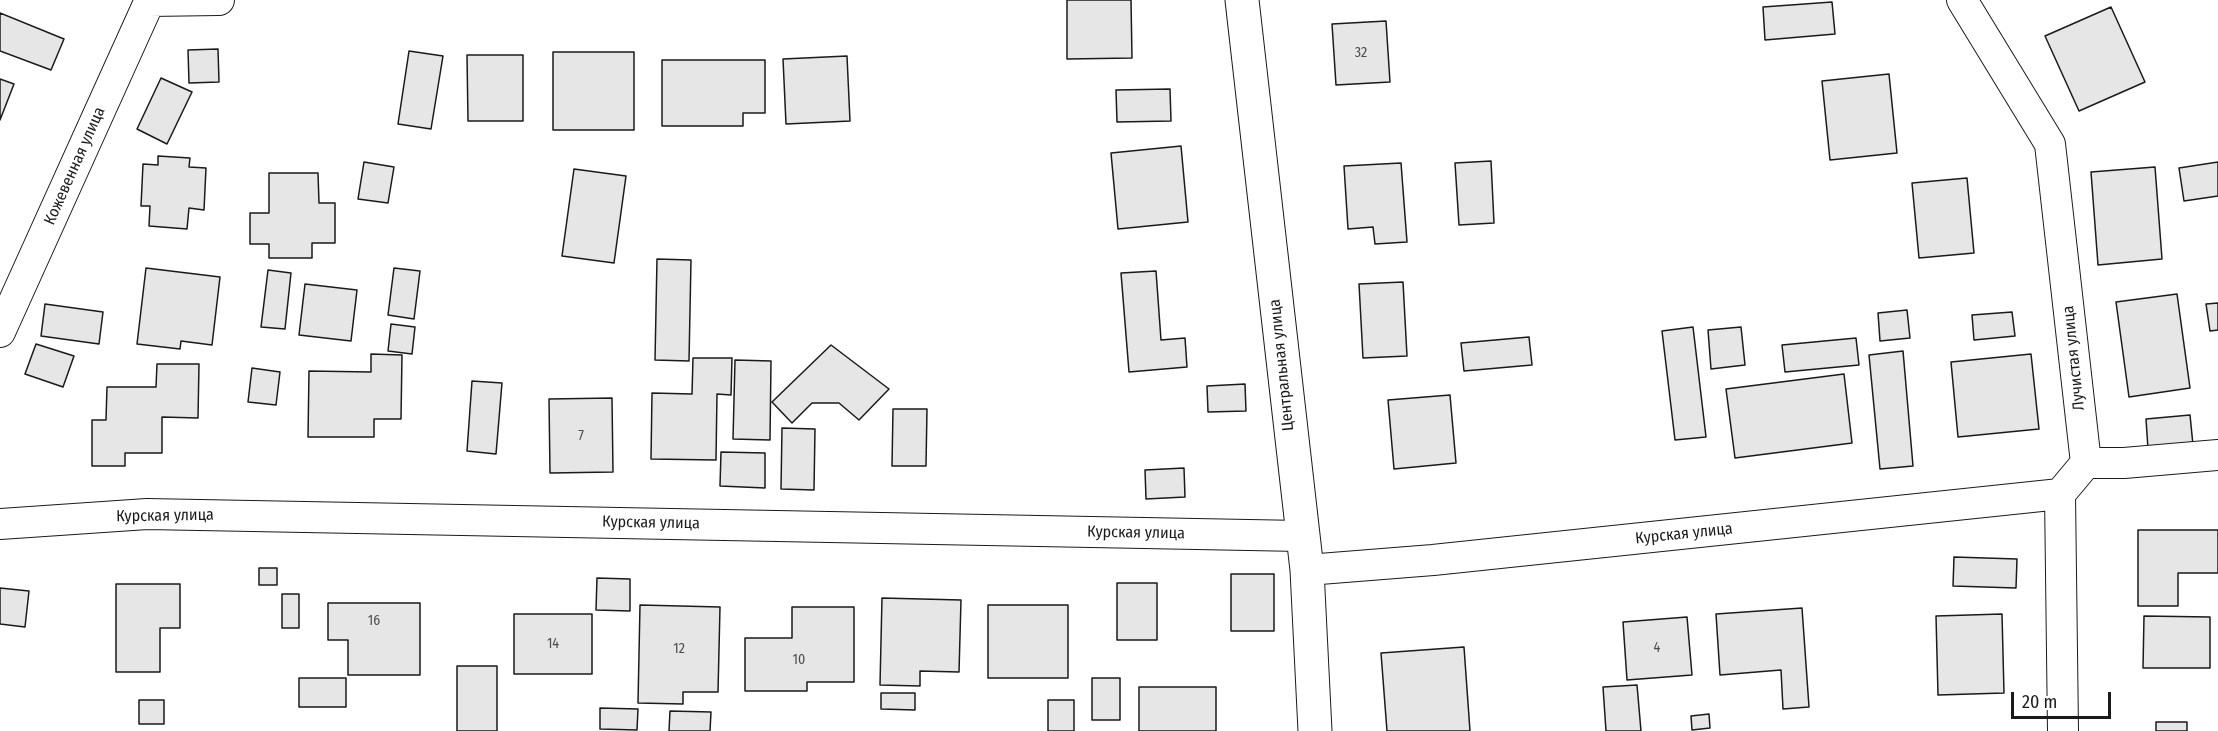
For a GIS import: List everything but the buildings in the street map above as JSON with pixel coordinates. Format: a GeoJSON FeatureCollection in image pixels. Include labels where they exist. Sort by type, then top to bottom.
{"type":"FeatureCollection","features":[{"type":"Feature","properties":{"kind":"street"},"geometry":{"type":"LineString","coordinates":[[149,0],[219,0]]}},
{"type":"Feature","properties":{"kind":"street","name":"Кожевенная улица"},"geometry":{"type":"LineString","coordinates":[[0,332],[149,0]]}},
{"type":"Feature","properties":{"kind":"street","name":"Центральная улица"},"geometry":{"type":"LineString","coordinates":[[1242,0],[1301,536],[1307,570],[1315,731]]}},
{"type":"Feature","properties":{"kind":"street","name":"Лучистая улица"},"geometry":{"type":"LineString","coordinates":[[1962,0],[2050,144],[2086,464]]}},
{"type":"Feature","properties":{"kind":"street"},"geometry":{"type":"LineString","coordinates":[[2063,731],[2060,494],[2086,464],[2124,464],[2218,455]]}},
{"type":"Feature","properties":{"kind":"street","name":"Курская улица"},"geometry":{"type":"LineString","coordinates":[[1307,570],[1433,561],[2060,494]]}},
{"type":"Feature","properties":{"kind":"street","name":"Курская улица"},"geometry":{"type":"LineString","coordinates":[[0,524],[147,514],[1301,536]]}}]}
